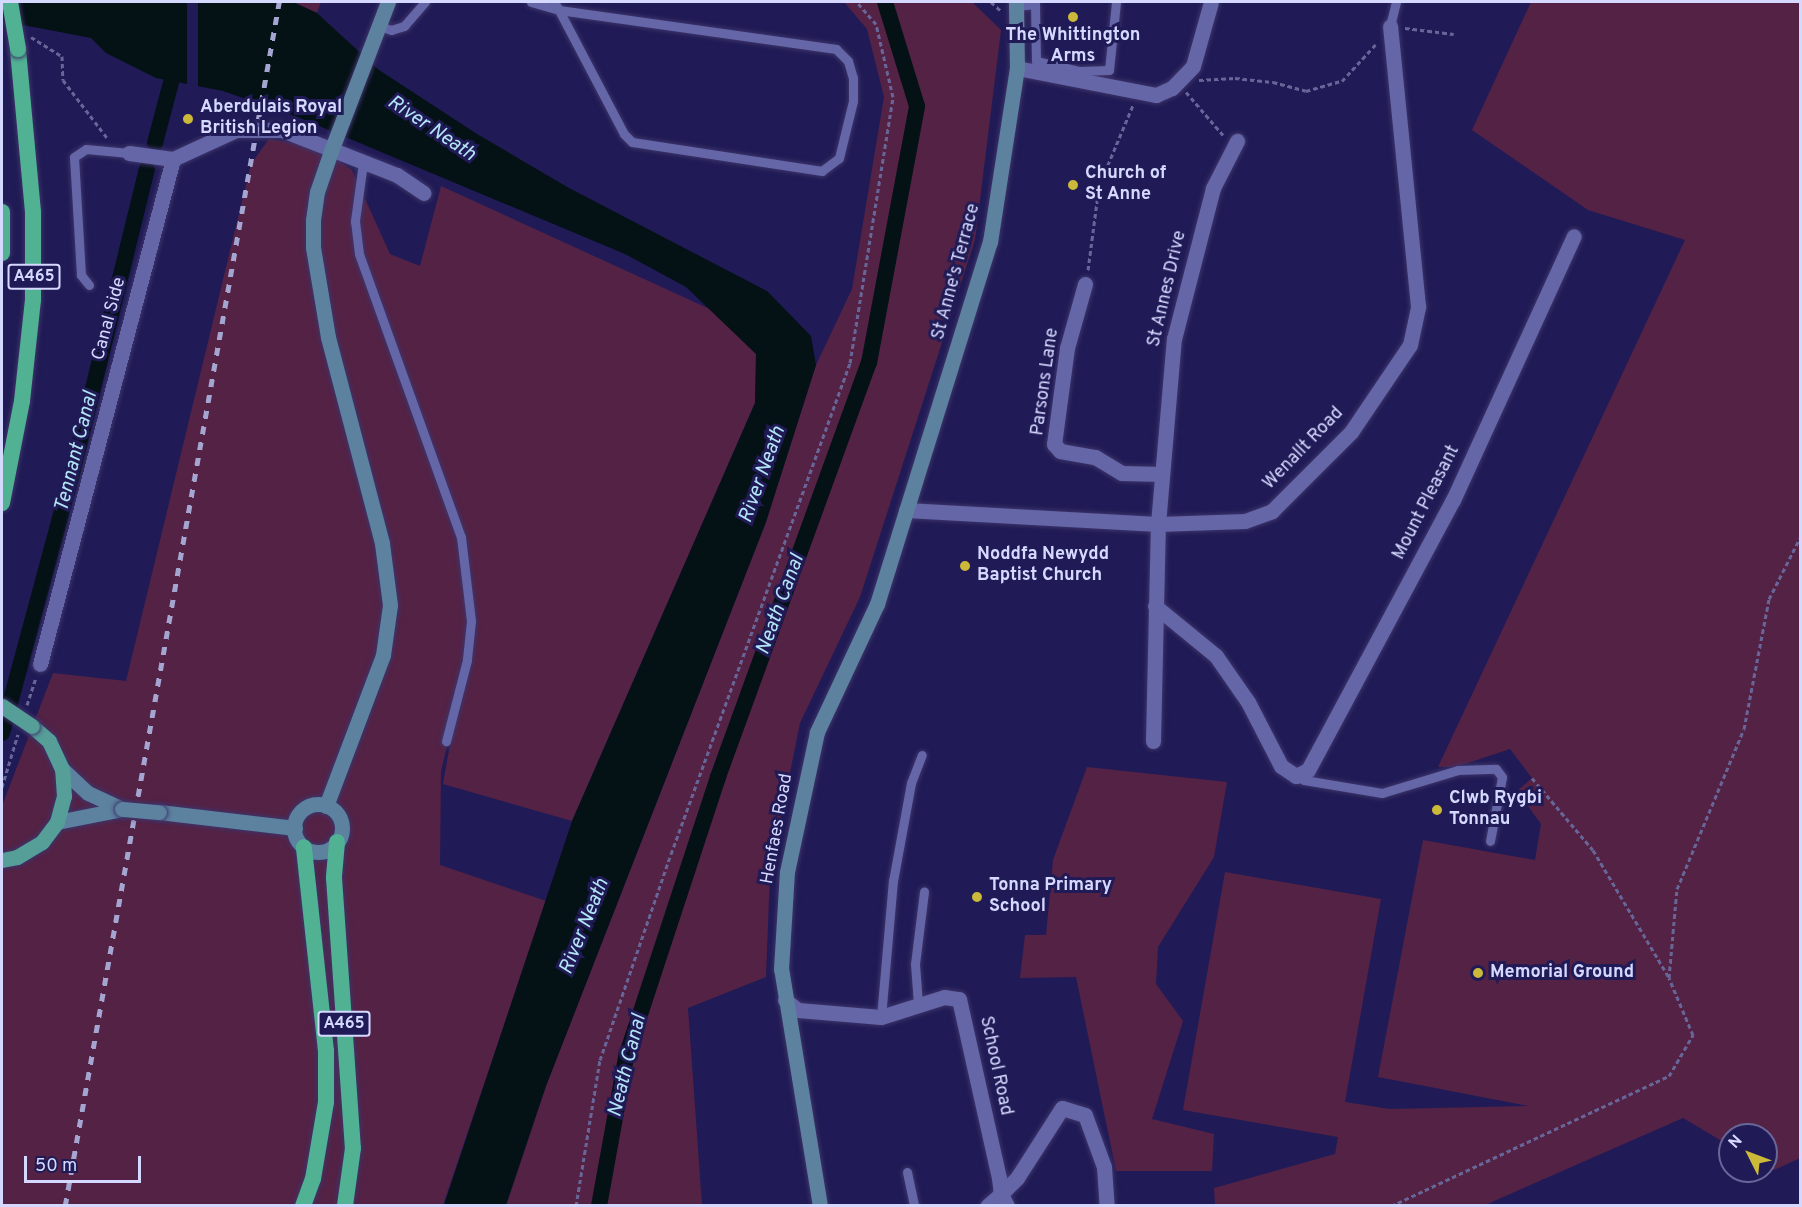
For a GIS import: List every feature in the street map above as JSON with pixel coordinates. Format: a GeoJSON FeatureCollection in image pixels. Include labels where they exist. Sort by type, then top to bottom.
{"type":"FeatureCollection","features":[{"type":"Feature","properties":{"kind":"highway","name":"A465"},"geometry":{"type":"LineString","coordinates":[[2,503],[22,401],[33,300],[33,212],[18,49],[10,2]]}},
{"type":"Feature","properties":{"kind":"highway","name":"A465"},"geometry":{"type":"LineString","coordinates":[[2,212],[2,253]]}},
{"type":"Feature","properties":{"kind":"highway","name":"A465"},"geometry":{"type":"LineString","coordinates":[[337,842],[334,878],[353,1148],[345,1206]]}},
{"type":"Feature","properties":{"kind":"highway","name":"A465"},"geometry":{"type":"LineString","coordinates":[[303,1206],[313,1179],[326,1102],[326,1051],[304,847]]}},
{"type":"Feature","properties":{"kind":"main road"},"geometry":{"type":"LineString","coordinates":[[327,806],[383,655],[390,605],[382,543],[328,337],[314,247],[317,192],[336,136],[388,2]]}},
{"type":"Feature","properties":{"kind":"main road","name":"St Anne's Terrace"},"geometry":{"type":"LineString","coordinates":[[906,510],[990,242],[1017,68],[1016,4]]}},
{"type":"Feature","properties":{"kind":"main road","name":"Henfaes Road"},"geometry":{"type":"LineString","coordinates":[[820,1206],[781,969],[787,872],[817,732],[877,604],[906,510]]}},
{"type":"Feature","properties":{"kind":"main road"},"geometry":{"type":"LineString","coordinates":[[2,705],[50,741],[62,769],[64,796],[57,822],[42,842],[9,859]]}},
{"type":"Feature","properties":{"kind":"main road"},"geometry":{"type":"LineString","coordinates":[[62,769],[88,792],[122,808]]}},
{"type":"Feature","properties":{"kind":"main road"},"geometry":{"type":"LineString","coordinates":[[295,828],[305,809],[327,806]]}},
{"type":"Feature","properties":{"kind":"main road"},"geometry":{"type":"LineString","coordinates":[[295,828],[304,847],[325,851],[337,842],[341,821],[327,806]]}},
{"type":"Feature","properties":{"kind":"main road"},"geometry":{"type":"LineString","coordinates":[[57,822],[122,808],[295,828]]}},
{"type":"Feature","properties":{"kind":"street"},"geometry":{"type":"LineString","coordinates":[[1017,68],[1138,94],[1156,95],[1178,82],[1193,66],[1211,2]]}},
{"type":"Feature","properties":{"kind":"street","name":"Wenallt Road"},"geometry":{"type":"LineString","coordinates":[[906,510],[1158,524],[1245,521],[1272,511],[1351,432],[1410,345],[1418,306],[1390,26]]}},
{"type":"Feature","properties":{"kind":"street"},"geometry":{"type":"LineString","coordinates":[[124,153],[173,159],[236,130],[282,130],[397,175],[424,193]]}},
{"type":"Feature","properties":{"kind":"street","name":"St Annes Drive"},"geometry":{"type":"LineString","coordinates":[[1154,741],[1158,524],[1174,339],[1213,188],[1237,141]]}},
{"type":"Feature","properties":{"kind":"street","name":"Canal Side"},"geometry":{"type":"LineString","coordinates":[[40,664],[173,159]]}},
{"type":"Feature","properties":{"kind":"street","name":"Mount Pleasant"},"geometry":{"type":"LineString","coordinates":[[1296,776],[1308,770],[1324,743],[1453,500],[1574,236]]}},
{"type":"Feature","properties":{"kind":"street","name":"Parsons Lane"},"geometry":{"type":"LineString","coordinates":[[1085,284],[1067,348],[1054,444],[1060,451],[1095,457],[1122,473],[1162,474]]}},
{"type":"Feature","properties":{"kind":"street"},"geometry":{"type":"LineString","coordinates":[[1155,606],[1216,656],[1248,702],[1281,766],[1296,776]]}},
{"type":"Feature","properties":{"kind":"street","name":"School Road"},"geometry":{"type":"LineString","coordinates":[[785,1000],[798,1010],[881,1017],[944,997],[959,999],[1004,1200]]}},
{"type":"Feature","properties":{"kind":"street"},"geometry":{"type":"LineString","coordinates":[[987,1206],[1004,1200],[1062,1107],[1085,1115],[1104,1167],[1107,1206]]}},
{"type":"Feature","properties":{"kind":"lane"},"geometry":{"type":"LineString","coordinates":[[379,26],[391,30],[404,26],[425,2]]}},
{"type":"Feature","properties":{"kind":"lane"},"geometry":{"type":"LineString","coordinates":[[531,2],[556,5],[836,49],[848,61],[853,78],[853,101],[839,158],[822,171],[632,142],[624,134],[556,5]]}},
{"type":"Feature","properties":{"kind":"lane"},"geometry":{"type":"LineString","coordinates":[[1016,4],[1035,4],[1036,61],[1079,71],[1109,70],[1116,2]]}},
{"type":"Feature","properties":{"kind":"lane"},"geometry":{"type":"LineString","coordinates":[[1390,26],[1396,2]]}},
{"type":"Feature","properties":{"kind":"lane"},"geometry":{"type":"LineString","coordinates":[[89,285],[81,275],[74,158],[86,149],[124,153]]}},
{"type":"Feature","properties":{"kind":"lane"},"geometry":{"type":"LineString","coordinates":[[363,162],[355,221],[359,254],[461,537],[471,621],[467,660],[446,741]]}},
{"type":"Feature","properties":{"kind":"lane"},"geometry":{"type":"LineString","coordinates":[[881,1017],[893,881],[911,783],[922,755]]}},
{"type":"Feature","properties":{"kind":"lane"},"geometry":{"type":"LineString","coordinates":[[1296,776],[1304,780],[1382,793],[1458,770],[1496,769],[1502,777],[1490,841]]}},
{"type":"Feature","properties":{"kind":"lane"},"geometry":{"type":"LineString","coordinates":[[918,1004],[915,964],[924,892]]}},
{"type":"Feature","properties":{"kind":"lane"},"geometry":{"type":"LineString","coordinates":[[907,1172],[914,1206]]}},
{"type":"Feature","properties":{"kind":"path"},"geometry":{"type":"LineString","coordinates":[[576,1206],[600,1060],[671,854],[850,363],[893,97],[876,24],[857,2]]}},
{"type":"Feature","properties":{"kind":"path"},"geometry":{"type":"LineString","coordinates":[[1178,82],[1235,78],[1306,91],[1342,81],[1364,61],[1390,26],[1454,34]]}},
{"type":"Feature","properties":{"kind":"path"},"geometry":{"type":"LineString","coordinates":[[30,37],[62,56],[63,80],[124,153]]}},
{"type":"Feature","properties":{"kind":"path"},"geometry":{"type":"LineString","coordinates":[[1085,284],[1099,186],[1138,94]]}},
{"type":"Feature","properties":{"kind":"path"},"geometry":{"type":"LineString","coordinates":[[1195,106],[1219,135],[1237,141]]}},
{"type":"Feature","properties":{"kind":"path"},"geometry":{"type":"LineString","coordinates":[[1669,978],[1677,889],[1744,729],[1769,599],[1800,538]]}},
{"type":"Feature","properties":{"kind":"path"},"geometry":{"type":"LineString","coordinates":[[1391,1206],[1669,1076],[1693,1035],[1669,978],[1593,850],[1532,778]]}},
{"type":"Feature","properties":{"kind":"shaded area"},"geometry":{"type":"Polygon","coordinates":[[[293,2],[321,2],[317,13],[293,2]]]}},
{"type":"Feature","properties":{"kind":"shaded area"},"geometry":{"type":"Polygon","coordinates":[[[844,2],[972,2],[1001,30],[975,240],[860,597],[800,723],[770,872],[766,977],[688,1008],[702,1205],[506,1206],[546,1086],[766,522],[816,365],[852,289],[884,97],[867,29],[844,2]]]}},
{"type":"Feature","properties":{"kind":"shaded area"},"geometry":{"type":"Polygon","coordinates":[[[1531,2],[1800,2],[1800,1158],[1778,1168],[1778,1123],[1718,1123],[1718,1139],[1683,1118],[1485,1205],[1215,1205],[1214,1188],[1335,1154],[1338,1137],[1183,1110],[1225,872],[1381,899],[1345,1102],[1390,1109],[1529,1106],[1378,1077],[1423,840],[1535,860],[1541,824],[1517,791],[1532,778],[1510,749],[1456,767],[1438,767],[1685,240],[1588,210],[1472,130],[1531,2]]]}},
{"type":"Feature","properties":{"kind":"shaded area"},"geometry":{"type":"Polygon","coordinates":[[[269,139],[320,147],[352,170],[390,254],[420,266],[441,186],[714,311],[756,354],[755,403],[572,821],[443,784],[456,710],[441,771],[440,865],[546,901],[443,1205],[2,1205],[2,806],[53,673],[126,681],[251,164],[269,139]]]}},
{"type":"Feature","properties":{"kind":"shaded area"},"geometry":{"type":"Polygon","coordinates":[[[1087,767],[1227,782],[1214,857],[1158,947],[1156,984],[1183,1021],[1152,1119],[1214,1134],[1212,1171],[1116,1171],[1076,977],[1020,978],[1025,935],[1046,935],[1053,860],[1087,767]]]}},
{"type":"Feature","properties":{"kind":"water","name":"River Neath"},"geometry":{"type":"Polygon","coordinates":[[[2,2],[293,2],[317,13],[379,70],[477,134],[569,188],[767,291],[811,336],[816,365],[766,522],[546,1086],[506,1205],[444,1205],[572,821],[755,403],[756,354],[686,287],[625,254],[300,118],[223,91],[156,78],[106,53],[91,38],[2,21],[2,2]]]}},
{"type":"Feature","properties":{"kind":"water"},"geometry":{"type":"Polygon","coordinates":[[[169,88],[172,91],[161,133],[154,132],[165,89],[169,88]]]}},
{"type":"Feature","properties":{"kind":"pier"},"geometry":{"type":"Polygon","coordinates":[[[187,2],[198,2],[198,86],[187,86],[187,2]]]}},
{"type":"Feature","properties":{"kind":"waterway","name":"Neath Canal"},"geometry":{"type":"LineString","coordinates":[[599,1206],[626,1057],[718,777],[869,363],[917,106],[885,2]]}},
{"type":"Feature","properties":{"kind":"waterway"},"geometry":{"type":"LineString","coordinates":[[155,143],[177,60]]}},
{"type":"Feature","properties":{"kind":"waterway","name":"Tennant Canal"},"geometry":{"type":"LineString","coordinates":[[2,733],[71,478],[147,169]]}},
{"type":"Feature","properties":{"kind":"railway"},"geometry":{"type":"LineString","coordinates":[[65,1206],[279,2]]}},
{"type":"Feature","properties":{"kind":"place","name":"The Whittington Arms"},"geometry":{"type":"Point","coordinates":[1073,17]}},
{"type":"Feature","properties":{"kind":"place","name":"Aberdulais Royal British Legion"},"geometry":{"type":"Point","coordinates":[188,119]}},
{"type":"Feature","properties":{"kind":"place","name":"Church of St Anne"},"geometry":{"type":"Point","coordinates":[1073,185]}},
{"type":"Feature","properties":{"kind":"place","name":"Noddfa Newydd Baptist Church"},"geometry":{"type":"Point","coordinates":[965,566]}},
{"type":"Feature","properties":{"kind":"place","name":"Clwb Rygbi Tonnau"},"geometry":{"type":"Point","coordinates":[1437,810]}},
{"type":"Feature","properties":{"kind":"place","name":"Tonna Primary School"},"geometry":{"type":"Point","coordinates":[977,897]}},
{"type":"Feature","properties":{"kind":"place","name":"Memorial Ground"},"geometry":{"type":"Point","coordinates":[1478,973]}}]}
